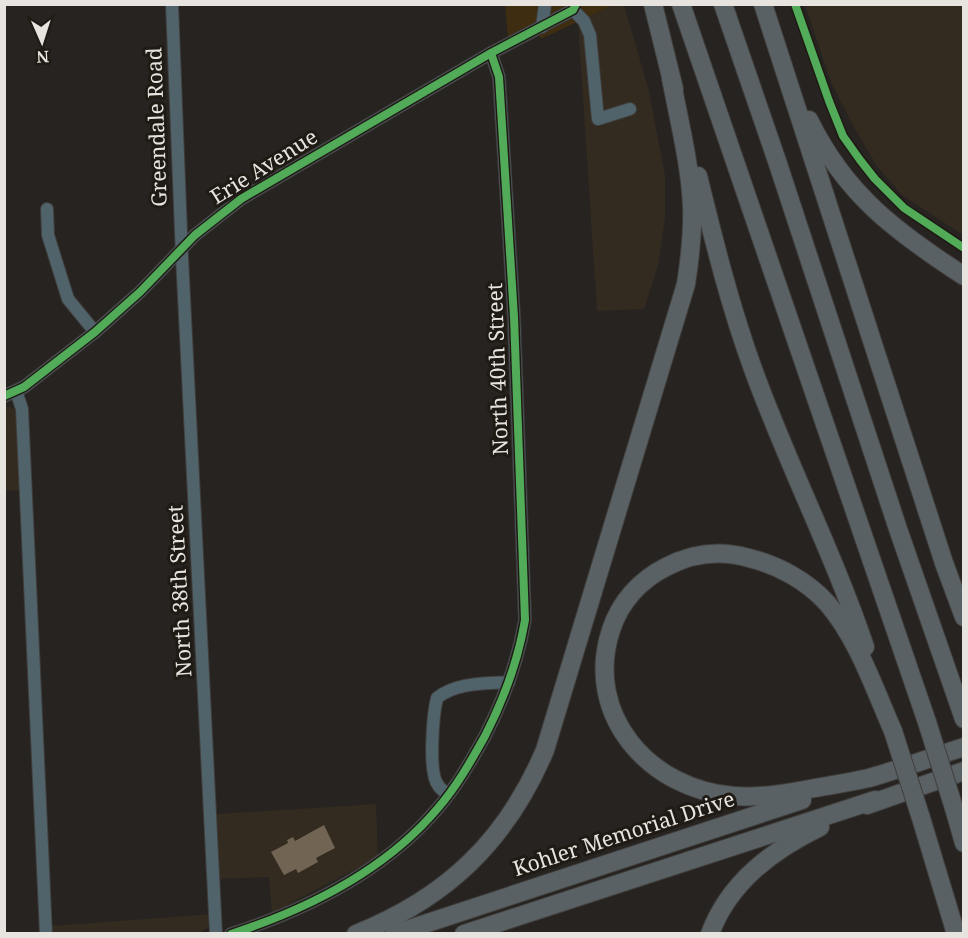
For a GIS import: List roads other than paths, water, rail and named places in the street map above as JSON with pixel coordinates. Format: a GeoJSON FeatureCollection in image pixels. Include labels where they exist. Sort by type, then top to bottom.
{"type":"FeatureCollection","features":[{"type":"Feature","properties":{"kind":"highway"},"geometry":{"type":"LineString","coordinates":[[653,4],[721,268],[752,366],[840,577],[893,731],[956,933]]}},
{"type":"Feature","properties":{"kind":"highway"},"geometry":{"type":"LineString","coordinates":[[681,4],[725,126],[927,722],[963,843]]}},
{"type":"Feature","properties":{"kind":"highway"},"geometry":{"type":"LineString","coordinates":[[723,4],[781,172],[898,529],[963,716]]}},
{"type":"Feature","properties":{"kind":"highway"},"geometry":{"type":"LineString","coordinates":[[763,4],[963,616]]}},
{"type":"Feature","properties":{"kind":"highway"},"geometry":{"type":"LineString","coordinates":[[784,70],[826,152],[860,195],[897,230],[963,276]]}},
{"type":"Feature","properties":{"kind":"highway"},"geometry":{"type":"LineString","coordinates":[[356,933],[380,924],[437,892],[476,857],[518,804],[545,750],[686,284],[692,243],[692,206],[689,174],[671,78]]}},
{"type":"Feature","properties":{"kind":"highway"},"geometry":{"type":"LineString","coordinates":[[893,731],[857,649],[842,623],[818,595],[781,569],[736,554],[711,553],[688,558],[654,573],[636,589],[623,604],[613,625],[606,649],[604,670],[605,688],[613,716],[625,737],[640,754],[657,768],[694,788],[734,796],[782,794],[869,778],[963,747]]}},
{"type":"Feature","properties":{"kind":"highway"},"geometry":{"type":"LineString","coordinates":[[464,933],[963,771]]}},
{"type":"Feature","properties":{"kind":"highway","name":"Kohler Memorial Drive"},"geometry":{"type":"LineString","coordinates":[[394,933],[869,778]]}},
{"type":"Feature","properties":{"kind":"highway"},"geometry":{"type":"LineString","coordinates":[[710,933],[718,914],[763,861],[794,840],[875,800]]}},
{"type":"Feature","properties":{"kind":"highway"},"geometry":{"type":"LineString","coordinates":[[921,818],[940,900],[943,933]]}},
{"type":"Feature","properties":{"kind":"street","name":"Greendale Road"},"geometry":{"type":"LineString","coordinates":[[172,4],[182,248]]}},
{"type":"Feature","properties":{"kind":"street"},"geometry":{"type":"LineString","coordinates":[[542,27],[545,4]]}},
{"type":"Feature","properties":{"kind":"street","name":"Erie Avenue"},"geometry":{"type":"LineString","coordinates":[[10,394],[60,361],[95,332],[126,305],[182,248],[241,199],[574,7]]}},
{"type":"Feature","properties":{"kind":"street"},"geometry":{"type":"LineString","coordinates":[[574,7],[584,21],[591,39],[598,119],[630,109]]}},
{"type":"Feature","properties":{"kind":"street","name":"North 40th Street"},"geometry":{"type":"LineString","coordinates":[[231,933],[308,905],[367,871],[411,836],[438,809],[475,754],[509,682],[524,627],[525,597],[508,217],[498,77],[491,53]]}},
{"type":"Feature","properties":{"kind":"street"},"geometry":{"type":"LineString","coordinates":[[47,209],[48,235],[68,299],[95,332]]}},
{"type":"Feature","properties":{"kind":"street","name":"North 38th Street"},"geometry":{"type":"LineString","coordinates":[[182,248],[216,933]]}},
{"type":"Feature","properties":{"kind":"street"},"geometry":{"type":"LineString","coordinates":[[10,394],[22,409],[46,933]]}},
{"type":"Feature","properties":{"kind":"street"},"geometry":{"type":"LineString","coordinates":[[449,794],[437,785],[435,779],[433,747],[434,711],[437,698],[451,689],[509,682]]}}]}
